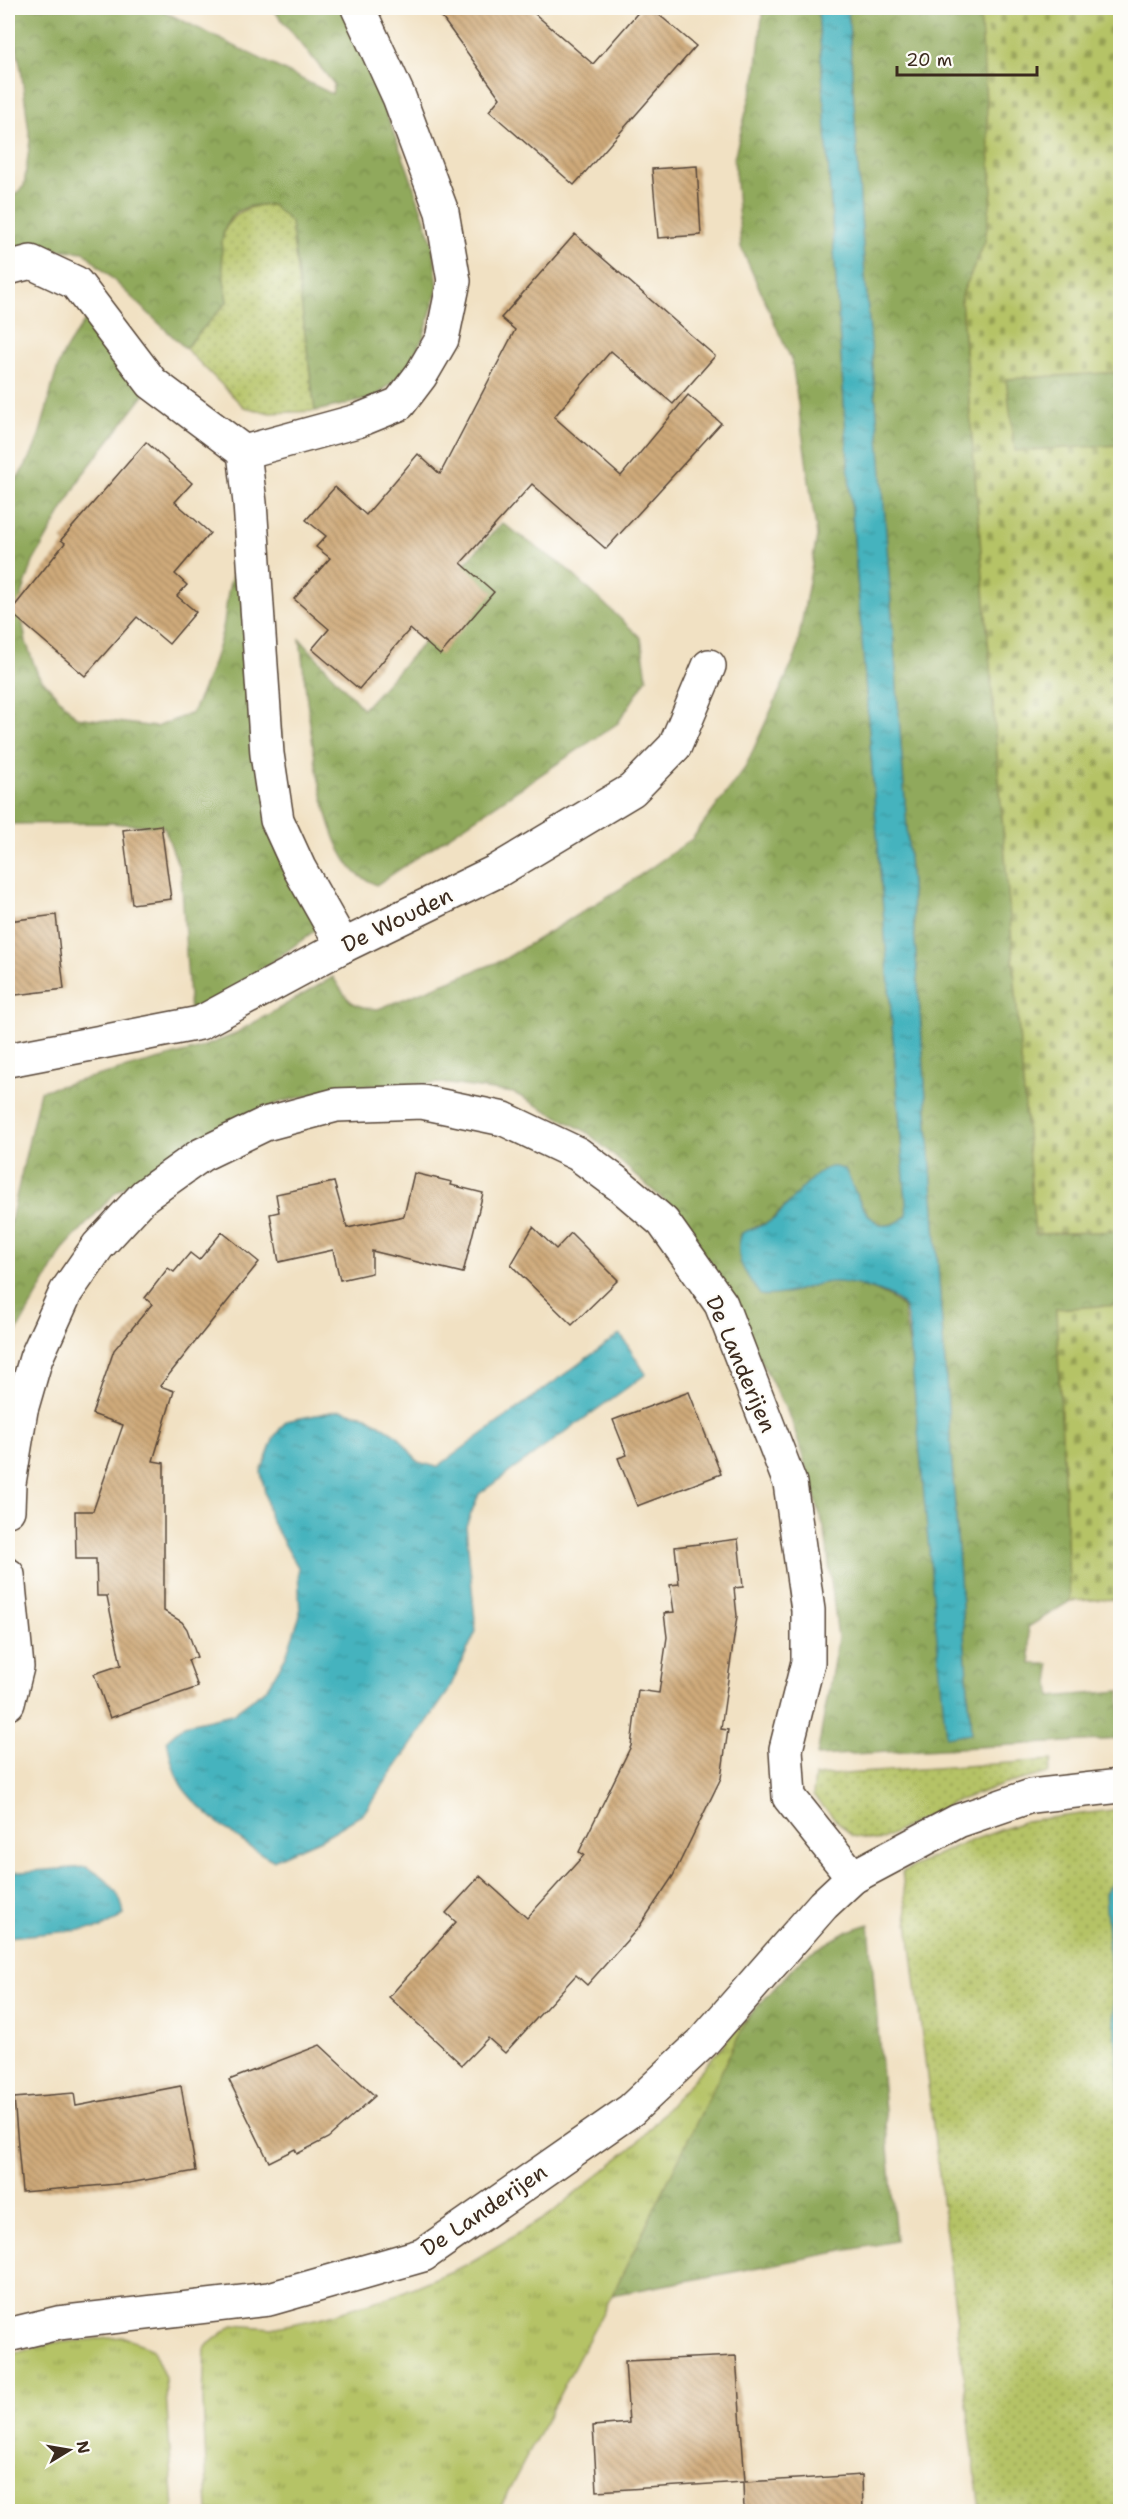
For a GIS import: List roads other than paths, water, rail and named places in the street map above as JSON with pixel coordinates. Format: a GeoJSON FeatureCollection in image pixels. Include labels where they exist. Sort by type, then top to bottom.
{"type":"FeatureCollection","features":[{"type":"Feature","properties":{"kind":"street"},"geometry":{"type":"LineString","coordinates":[[244,452],[357,421],[399,404],[421,375],[442,339],[454,281],[442,212],[399,97],[358,8]]}},
{"type":"Feature","properties":{"kind":"street"},"geometry":{"type":"LineString","coordinates":[[8,268],[31,262],[76,283],[152,383],[244,452],[251,514],[267,754],[277,820],[299,868],[343,946]]}},
{"type":"Feature","properties":{"kind":"street","name":"De Wouden"},"geometry":{"type":"LineString","coordinates":[[8,1060],[200,1023],[343,946],[497,871],[632,790],[675,746],[710,666]]}},
{"type":"Feature","properties":{"kind":"street","name":"De Landerijen"},"geometry":{"type":"LineString","coordinates":[[8,1510],[9,1483],[21,1410],[36,1358],[66,1292],[98,1246],[145,1195],[201,1155],[265,1124],[336,1105],[422,1102],[504,1119],[578,1154],[621,1186],[663,1222],[721,1304],[790,1483],[808,1610],[808,1662],[786,1749],[789,1797],[853,1877]]}},
{"type":"Feature","properties":{"kind":"street"},"geometry":{"type":"LineString","coordinates":[[8,1575],[17,1667],[8,1703]]}},
{"type":"Feature","properties":{"kind":"street","name":"De Landerijen"},"geometry":{"type":"LineString","coordinates":[[8,2335],[58,2323],[269,2299],[423,2255],[631,2110],[702,2043],[823,1905],[853,1877],[958,1821],[1031,1796],[1120,1786]]}},
{"type":"Feature","properties":{"kind":"water"},"geometry":{"type":"Polygon","coordinates":[[[818,8],[848,8],[864,263],[881,462],[971,1733],[946,1737],[908,1321],[905,1309],[898,1301],[879,1291],[843,1283],[824,1283],[784,1294],[760,1295],[742,1266],[739,1251],[742,1233],[772,1220],[808,1182],[831,1167],[845,1169],[860,1203],[875,1221],[885,1225],[895,1223],[907,1215],[848,462],[818,8]]]}},
{"type":"Feature","properties":{"kind":"water"},"geometry":{"type":"Polygon","coordinates":[[[620,1334],[646,1374],[479,1494],[466,1526],[476,1631],[448,1692],[363,1814],[321,1839],[273,1860],[250,1847],[201,1808],[180,1783],[167,1740],[184,1725],[232,1714],[267,1688],[286,1656],[300,1615],[298,1567],[270,1519],[261,1472],[274,1437],[286,1421],[341,1410],[367,1416],[398,1436],[418,1462],[437,1467],[620,1334]]]}},
{"type":"Feature","properties":{"kind":"water"},"geometry":{"type":"Polygon","coordinates":[[[86,1867],[112,1886],[120,1899],[124,1915],[102,1928],[8,1937],[8,1873],[86,1867]]]}},
{"type":"Feature","properties":{"kind":"water"},"geometry":{"type":"Polygon","coordinates":[[[1120,1877],[1120,2096],[1105,1894],[1114,1879],[1120,1877]]]}}]}
